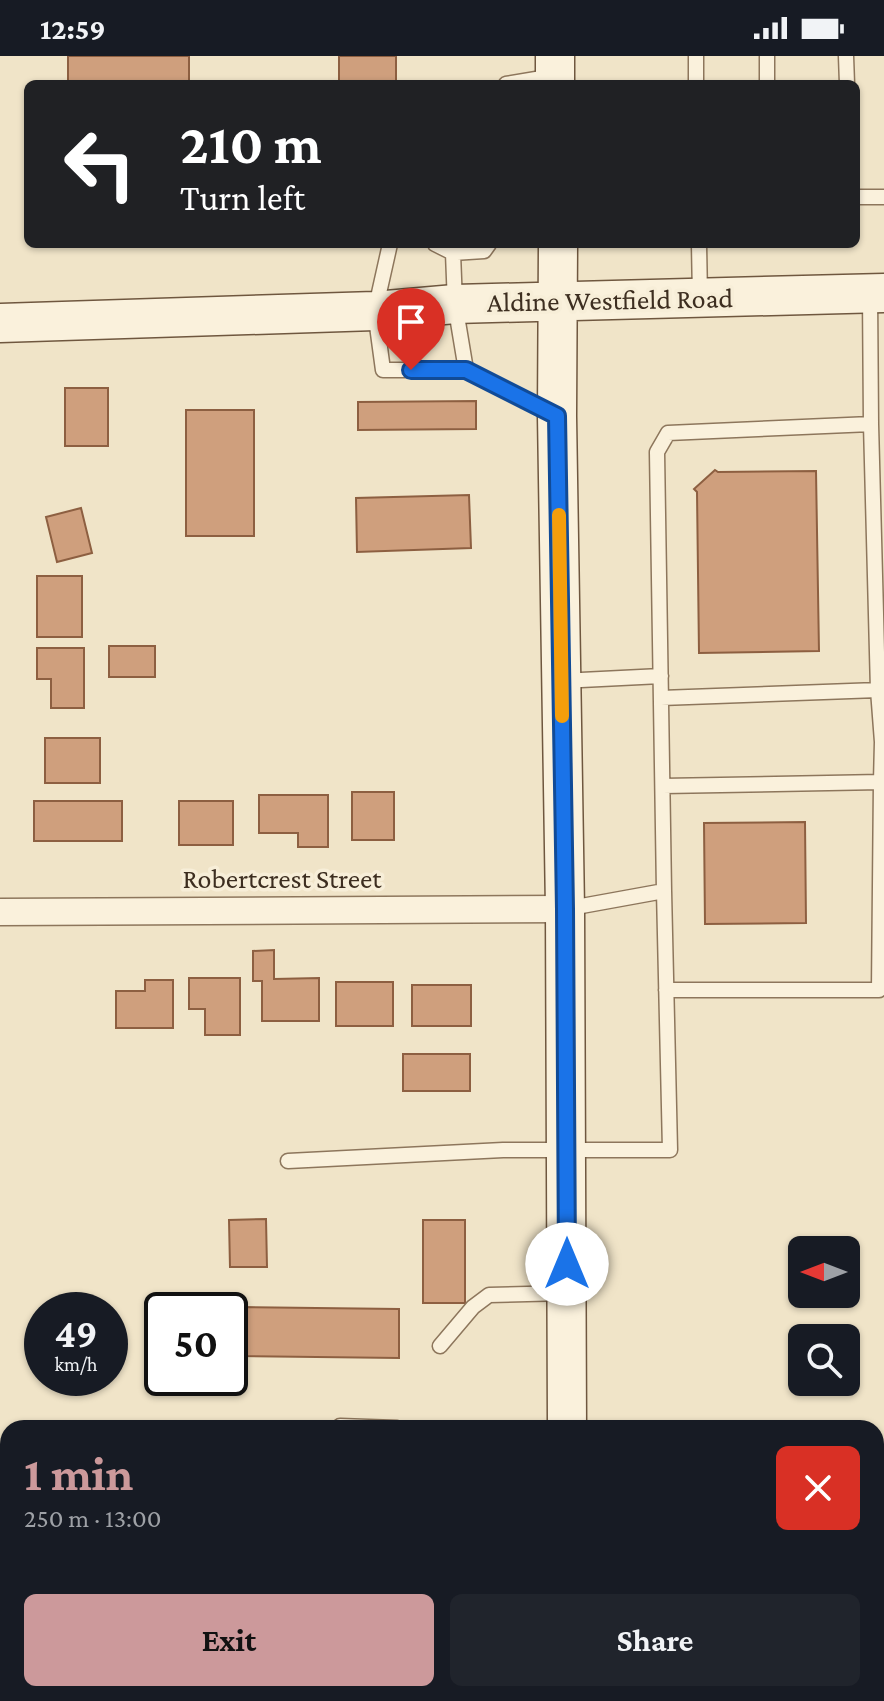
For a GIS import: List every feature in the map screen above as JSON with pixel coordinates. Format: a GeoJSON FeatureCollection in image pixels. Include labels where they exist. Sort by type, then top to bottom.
{"type":"FeatureCollection","features":[{"type":"Feature","properties":{"kind":"main road"},"geometry":{"type":"LineString","coordinates":[[558,248],[557,416],[565,909],[567,1420]]}},
{"type":"Feature","properties":{"kind":"main road","name":"Aldine Westfield Road"},"geometry":{"type":"LineString","coordinates":[[0,323],[375,311],[560,300],[877,293]]}},
{"type":"Feature","properties":{"kind":"street","name":"Robertcrest Street"},"geometry":{"type":"LineString","coordinates":[[0,912],[565,909]]}},
{"type":"Feature","properties":{"kind":"lane"},"geometry":{"type":"LineString","coordinates":[[696,56],[696,80]]}},
{"type":"Feature","properties":{"kind":"lane"},"geometry":{"type":"LineString","coordinates":[[767,56],[767,80]]}},
{"type":"Feature","properties":{"kind":"lane"},"geometry":{"type":"LineString","coordinates":[[846,56],[847,80]]}},
{"type":"Feature","properties":{"kind":"lane"},"geometry":{"type":"LineString","coordinates":[[522,80],[555,72]]}},
{"type":"Feature","properties":{"kind":"lane"},"geometry":{"type":"LineString","coordinates":[[860,197],[884,197]]}},
{"type":"Feature","properties":{"kind":"lane"},"geometry":{"type":"LineString","coordinates":[[389,248],[375,311],[383,370],[466,370],[557,416]]}},
{"type":"Feature","properties":{"kind":"lane"},"geometry":{"type":"LineString","coordinates":[[443,248],[453,253],[484,251],[486,248]]}},
{"type":"Feature","properties":{"kind":"lane"},"geometry":{"type":"LineString","coordinates":[[699,248],[700,297]]}},
{"type":"Feature","properties":{"kind":"lane"},"geometry":{"type":"LineString","coordinates":[[453,253],[455,304],[466,370]]}},
{"type":"Feature","properties":{"kind":"lane"},"geometry":{"type":"LineString","coordinates":[[666,990],[879,990],[882,742],[871,424],[877,393],[877,293]]}},
{"type":"Feature","properties":{"kind":"lane"},"geometry":{"type":"LineString","coordinates":[[288,1161],[503,1150],[670,1150],[657,452],[668,433],[871,424]]}},
{"type":"Feature","properties":{"kind":"lane"},"geometry":{"type":"LineString","coordinates":[[561,681],[661,676]]}},
{"type":"Feature","properties":{"kind":"lane"},"geometry":{"type":"LineString","coordinates":[[661,698],[878,690]]}},
{"type":"Feature","properties":{"kind":"lane"},"geometry":{"type":"LineString","coordinates":[[663,786],[881,782]]}},
{"type":"Feature","properties":{"kind":"lane"},"geometry":{"type":"LineString","coordinates":[[565,909],[664,891]]}},
{"type":"Feature","properties":{"kind":"lane"},"geometry":{"type":"LineString","coordinates":[[440,1346],[473,1307],[489,1295],[567,1293]]}},
{"type":"Feature","properties":{"kind":"building"},"geometry":{"type":"Polygon","coordinates":[[[68,56],[189,56],[189,80],[68,80],[68,56]]]}},
{"type":"Feature","properties":{"kind":"building"},"geometry":{"type":"Polygon","coordinates":[[[339,56],[396,56],[396,80],[339,80],[339,56]]]}},
{"type":"Feature","properties":{"kind":"building"},"geometry":{"type":"Polygon","coordinates":[[[65,388],[108,388],[108,446],[65,446],[65,388]]]}},
{"type":"Feature","properties":{"kind":"building"},"geometry":{"type":"Polygon","coordinates":[[[476,401],[476,429],[358,430],[358,402],[476,401]]]}},
{"type":"Feature","properties":{"kind":"building"},"geometry":{"type":"Polygon","coordinates":[[[186,410],[254,410],[254,536],[186,536],[186,410]]]}},
{"type":"Feature","properties":{"kind":"building"},"geometry":{"type":"Polygon","coordinates":[[[715,470],[816,471],[819,651],[699,653],[697,492],[694,489],[715,470]]]}},
{"type":"Feature","properties":{"kind":"building"},"geometry":{"type":"Polygon","coordinates":[[[469,495],[471,548],[357,552],[356,498],[469,495]]]}},
{"type":"Feature","properties":{"kind":"building"},"geometry":{"type":"Polygon","coordinates":[[[81,508],[92,553],[57,562],[46,517],[81,508]]]}},
{"type":"Feature","properties":{"kind":"building"},"geometry":{"type":"Polygon","coordinates":[[[37,576],[82,576],[82,637],[37,637],[37,576]]]}},
{"type":"Feature","properties":{"kind":"building"},"geometry":{"type":"Polygon","coordinates":[[[109,646],[155,646],[155,677],[109,677],[109,646]]]}},
{"type":"Feature","properties":{"kind":"building"},"geometry":{"type":"Polygon","coordinates":[[[37,648],[84,648],[84,708],[51,708],[51,679],[37,679],[37,648]]]}},
{"type":"Feature","properties":{"kind":"building"},"geometry":{"type":"Polygon","coordinates":[[[45,738],[100,738],[100,783],[45,783],[45,738]]]}},
{"type":"Feature","properties":{"kind":"building"},"geometry":{"type":"Polygon","coordinates":[[[352,792],[394,792],[394,840],[352,840],[352,792]]]}},
{"type":"Feature","properties":{"kind":"building"},"geometry":{"type":"Polygon","coordinates":[[[259,795],[328,795],[328,847],[298,847],[298,833],[259,833],[259,795]]]}},
{"type":"Feature","properties":{"kind":"building"},"geometry":{"type":"Polygon","coordinates":[[[34,801],[122,801],[122,841],[34,841],[34,801]]]}},
{"type":"Feature","properties":{"kind":"building"},"geometry":{"type":"Polygon","coordinates":[[[179,801],[233,801],[233,845],[179,845],[179,801]]]}},
{"type":"Feature","properties":{"kind":"building"},"geometry":{"type":"Polygon","coordinates":[[[805,822],[806,923],[705,924],[704,823],[805,822]]]}},
{"type":"Feature","properties":{"kind":"building"},"geometry":{"type":"Polygon","coordinates":[[[274,950],[274,979],[319,978],[319,1021],[262,1021],[262,981],[253,981],[253,951],[274,950]]]}},
{"type":"Feature","properties":{"kind":"building"},"geometry":{"type":"Polygon","coordinates":[[[189,978],[240,978],[240,1035],[205,1035],[205,1009],[189,1009],[189,978]]]}},
{"type":"Feature","properties":{"kind":"building"},"geometry":{"type":"Polygon","coordinates":[[[145,980],[173,980],[173,1028],[116,1028],[116,991],[145,991],[145,980]]]}},
{"type":"Feature","properties":{"kind":"building"},"geometry":{"type":"Polygon","coordinates":[[[336,982],[393,982],[393,1026],[336,1026],[336,982]]]}},
{"type":"Feature","properties":{"kind":"building"},"geometry":{"type":"Polygon","coordinates":[[[412,985],[471,985],[471,1026],[412,1026],[412,985]]]}},
{"type":"Feature","properties":{"kind":"building"},"geometry":{"type":"Polygon","coordinates":[[[403,1054],[470,1054],[470,1091],[403,1091],[403,1054]]]}},
{"type":"Feature","properties":{"kind":"building"},"geometry":{"type":"Polygon","coordinates":[[[266,1219],[267,1267],[230,1267],[229,1220],[266,1219]]]}},
{"type":"Feature","properties":{"kind":"building"},"geometry":{"type":"Polygon","coordinates":[[[423,1220],[465,1220],[465,1303],[423,1303],[423,1220]]]}},
{"type":"Feature","properties":{"kind":"building"},"geometry":{"type":"Polygon","coordinates":[[[248,1307],[399,1309],[399,1358],[248,1356],[248,1307]]]}},
{"type":"Feature","properties":{"kind":"slow traffic"},"geometry":{"type":"LineString","coordinates":[[559,515],[562,716]]}},
{"type":"Feature","properties":{"kind":"route"},"geometry":{"type":"LineString","coordinates":[[411,370],[466,370],[557,416],[567,1264]]}}]}
